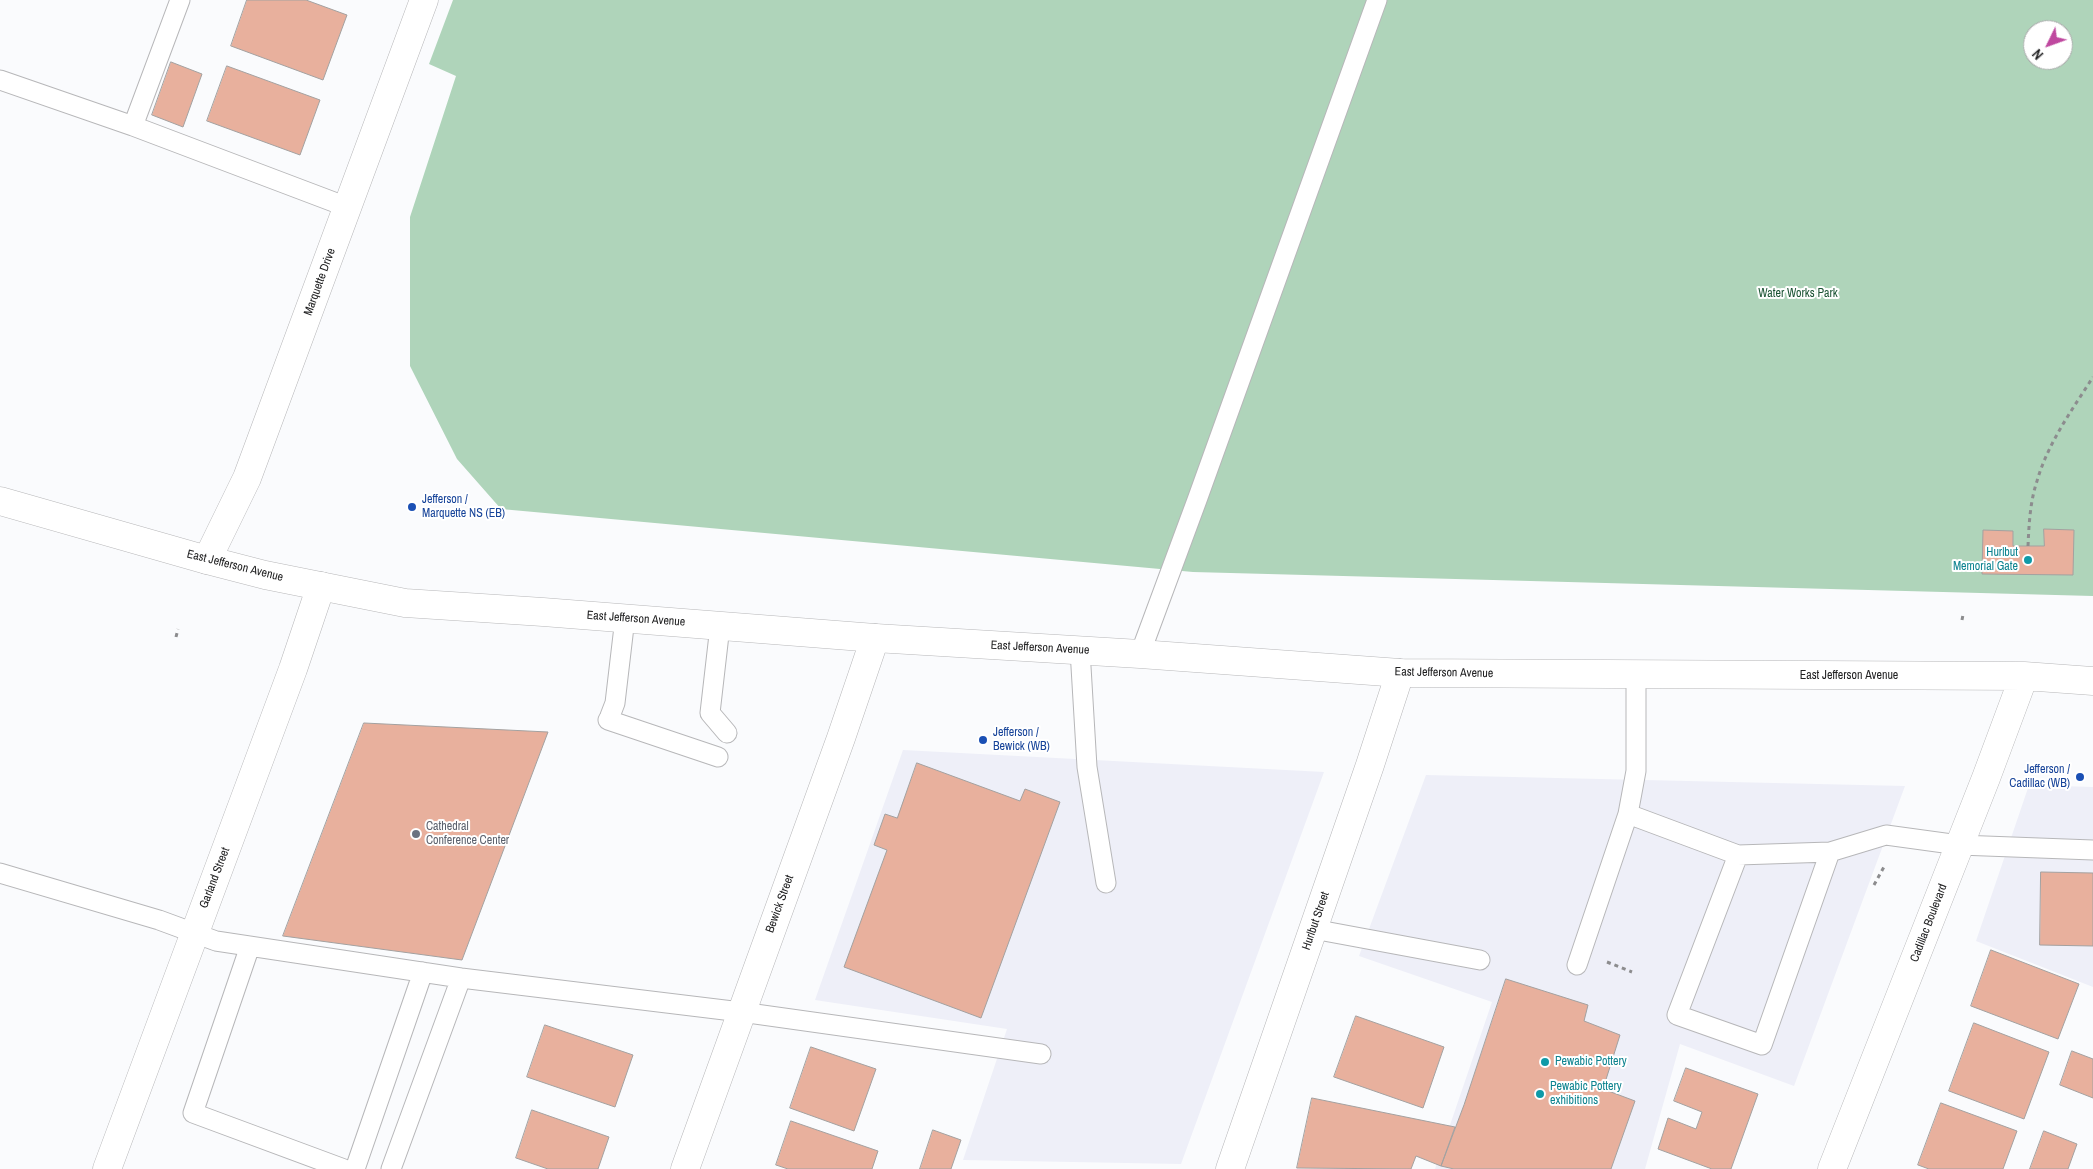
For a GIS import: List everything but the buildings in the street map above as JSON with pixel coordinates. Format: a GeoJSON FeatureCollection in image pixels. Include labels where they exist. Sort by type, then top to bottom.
{"type":"FeatureCollection","features":[{"type":"Feature","properties":{"kind":"street","name":"Marquette Drive"},"geometry":{"type":"LineString","coordinates":[[208,560],[247,478],[424,0]]}},
{"type":"Feature","properties":{"kind":"street","name":"East Jefferson Avenue"},"geometry":{"type":"LineString","coordinates":[[0,501],[208,560],[405,603],[875,638],[1400,672],[2024,676],[2093,681]]}},
{"type":"Feature","properties":{"kind":"street","name":"Garland Street"},"geometry":{"type":"LineString","coordinates":[[106,1169],[293,669],[321,586]]}},
{"type":"Feature","properties":{"kind":"street","name":"Bewick Street"},"geometry":{"type":"LineString","coordinates":[[685,1169],[841,738],[875,638]]}},
{"type":"Feature","properties":{"kind":"street","name":"Hurlbut Street"},"geometry":{"type":"LineString","coordinates":[[1230,1169],[1400,672]]}},
{"type":"Feature","properties":{"kind":"street","name":"Cadillac Boulevard"},"geometry":{"type":"LineString","coordinates":[[1832,1169],[2024,676]]}},
{"type":"Feature","properties":{"kind":"lane"},"geometry":{"type":"LineString","coordinates":[[133,126],[180,0]]}},
{"type":"Feature","properties":{"kind":"lane"},"geometry":{"type":"LineString","coordinates":[[1140,654],[1377,0]]}},
{"type":"Feature","properties":{"kind":"lane"},"geometry":{"type":"LineString","coordinates":[[0,80],[133,126],[347,207]]}},
{"type":"Feature","properties":{"kind":"lane"},"geometry":{"type":"LineString","coordinates":[[625,618],[615,703],[609,718],[718,757]]}},
{"type":"Feature","properties":{"kind":"lane"},"geometry":{"type":"LineString","coordinates":[[720,626],[710,713],[727,733]]}},
{"type":"Feature","properties":{"kind":"lane"},"geometry":{"type":"LineString","coordinates":[[1080,650],[1088,767],[1106,883]]}},
{"type":"Feature","properties":{"kind":"lane"},"geometry":{"type":"LineString","coordinates":[[1577,965],[1628,814],[1636,771],[1636,675]]}},
{"type":"Feature","properties":{"kind":"lane"},"geometry":{"type":"LineString","coordinates":[[1628,814],[1738,855],[1830,852],[1886,835],[1959,846],[2093,850]]}},
{"type":"Feature","properties":{"kind":"lane"},"geometry":{"type":"LineString","coordinates":[[1738,855],[1677,1015],[1762,1045],[1830,852]]}},
{"type":"Feature","properties":{"kind":"lane"},"geometry":{"type":"LineString","coordinates":[[0,873],[159,920],[216,941],[461,978],[741,1012],[1041,1054]]}},
{"type":"Feature","properties":{"kind":"lane"},"geometry":{"type":"LineString","coordinates":[[1313,929],[1480,960]]}},
{"type":"Feature","properties":{"kind":"lane"},"geometry":{"type":"LineString","coordinates":[[250,946],[193,1113],[344,1169]]}},
{"type":"Feature","properties":{"kind":"lane"},"geometry":{"type":"LineString","coordinates":[[355,1169],[423,972]]}},
{"type":"Feature","properties":{"kind":"lane"},"geometry":{"type":"LineString","coordinates":[[391,1169],[461,978]]}},
{"type":"Feature","properties":{"kind":"path"},"geometry":{"type":"LineString","coordinates":[[2028,546],[2032,500],[2042,467],[2056,437],[2093,377]]}},
{"type":"Feature","properties":{"kind":"path"},"geometry":{"type":"LineString","coordinates":[[1962,620],[1963,615]]}},
{"type":"Feature","properties":{"kind":"path"},"geometry":{"type":"LineString","coordinates":[[176,637],[178,629]]}},
{"type":"Feature","properties":{"kind":"path"},"geometry":{"type":"LineString","coordinates":[[1601,960],[1632,972]]}},
{"type":"Feature","properties":{"kind":"shaded area"},"geometry":{"type":"Polygon","coordinates":[[[903,750],[1324,772],[1181,1164],[963,1160],[1007,1029],[815,1000],[903,750]]]}},
{"type":"Feature","properties":{"kind":"shaded area"},"geometry":{"type":"Polygon","coordinates":[[[1426,775],[1905,786],[1794,1086],[1680,1044],[1645,1169],[1435,1169],[1492,1002],[1359,956],[1426,775]]]}},
{"type":"Feature","properties":{"kind":"shaded area"},"geometry":{"type":"Polygon","coordinates":[[[2029,785],[2093,787],[2093,987],[1976,941],[2029,785]]]}},
{"type":"Feature","properties":{"kind":"green space","name":"Water Works Park"},"geometry":{"type":"Polygon","coordinates":[[[453,0],[2093,0],[2093,596],[1193,572],[501,509],[457,459],[410,366],[410,217],[456,76],[429,64],[453,0]]]}},
{"type":"Feature","properties":{"kind":"place","name":"Jefferson / Marquette NS (EB)"},"geometry":{"type":"Point","coordinates":[412,507]}},
{"type":"Feature","properties":{"kind":"place","name":"Hurlbut Memorial Gate"},"geometry":{"type":"Point","coordinates":[2028,560]}},
{"type":"Feature","properties":{"kind":"place","name":"Jefferson / Bewick (WB)"},"geometry":{"type":"Point","coordinates":[983,740]}},
{"type":"Feature","properties":{"kind":"place","name":"Jefferson / Cadillac (WB)"},"geometry":{"type":"Point","coordinates":[2080,777]}},
{"type":"Feature","properties":{"kind":"place","name":"Cathedral Conference Center"},"geometry":{"type":"Point","coordinates":[416,834]}},
{"type":"Feature","properties":{"kind":"place","name":"Pewabic Pottery"},"geometry":{"type":"Point","coordinates":[1545,1062]}},
{"type":"Feature","properties":{"kind":"place","name":"Pewabic Pottery exhibitions"},"geometry":{"type":"Point","coordinates":[1540,1094]}}]}
